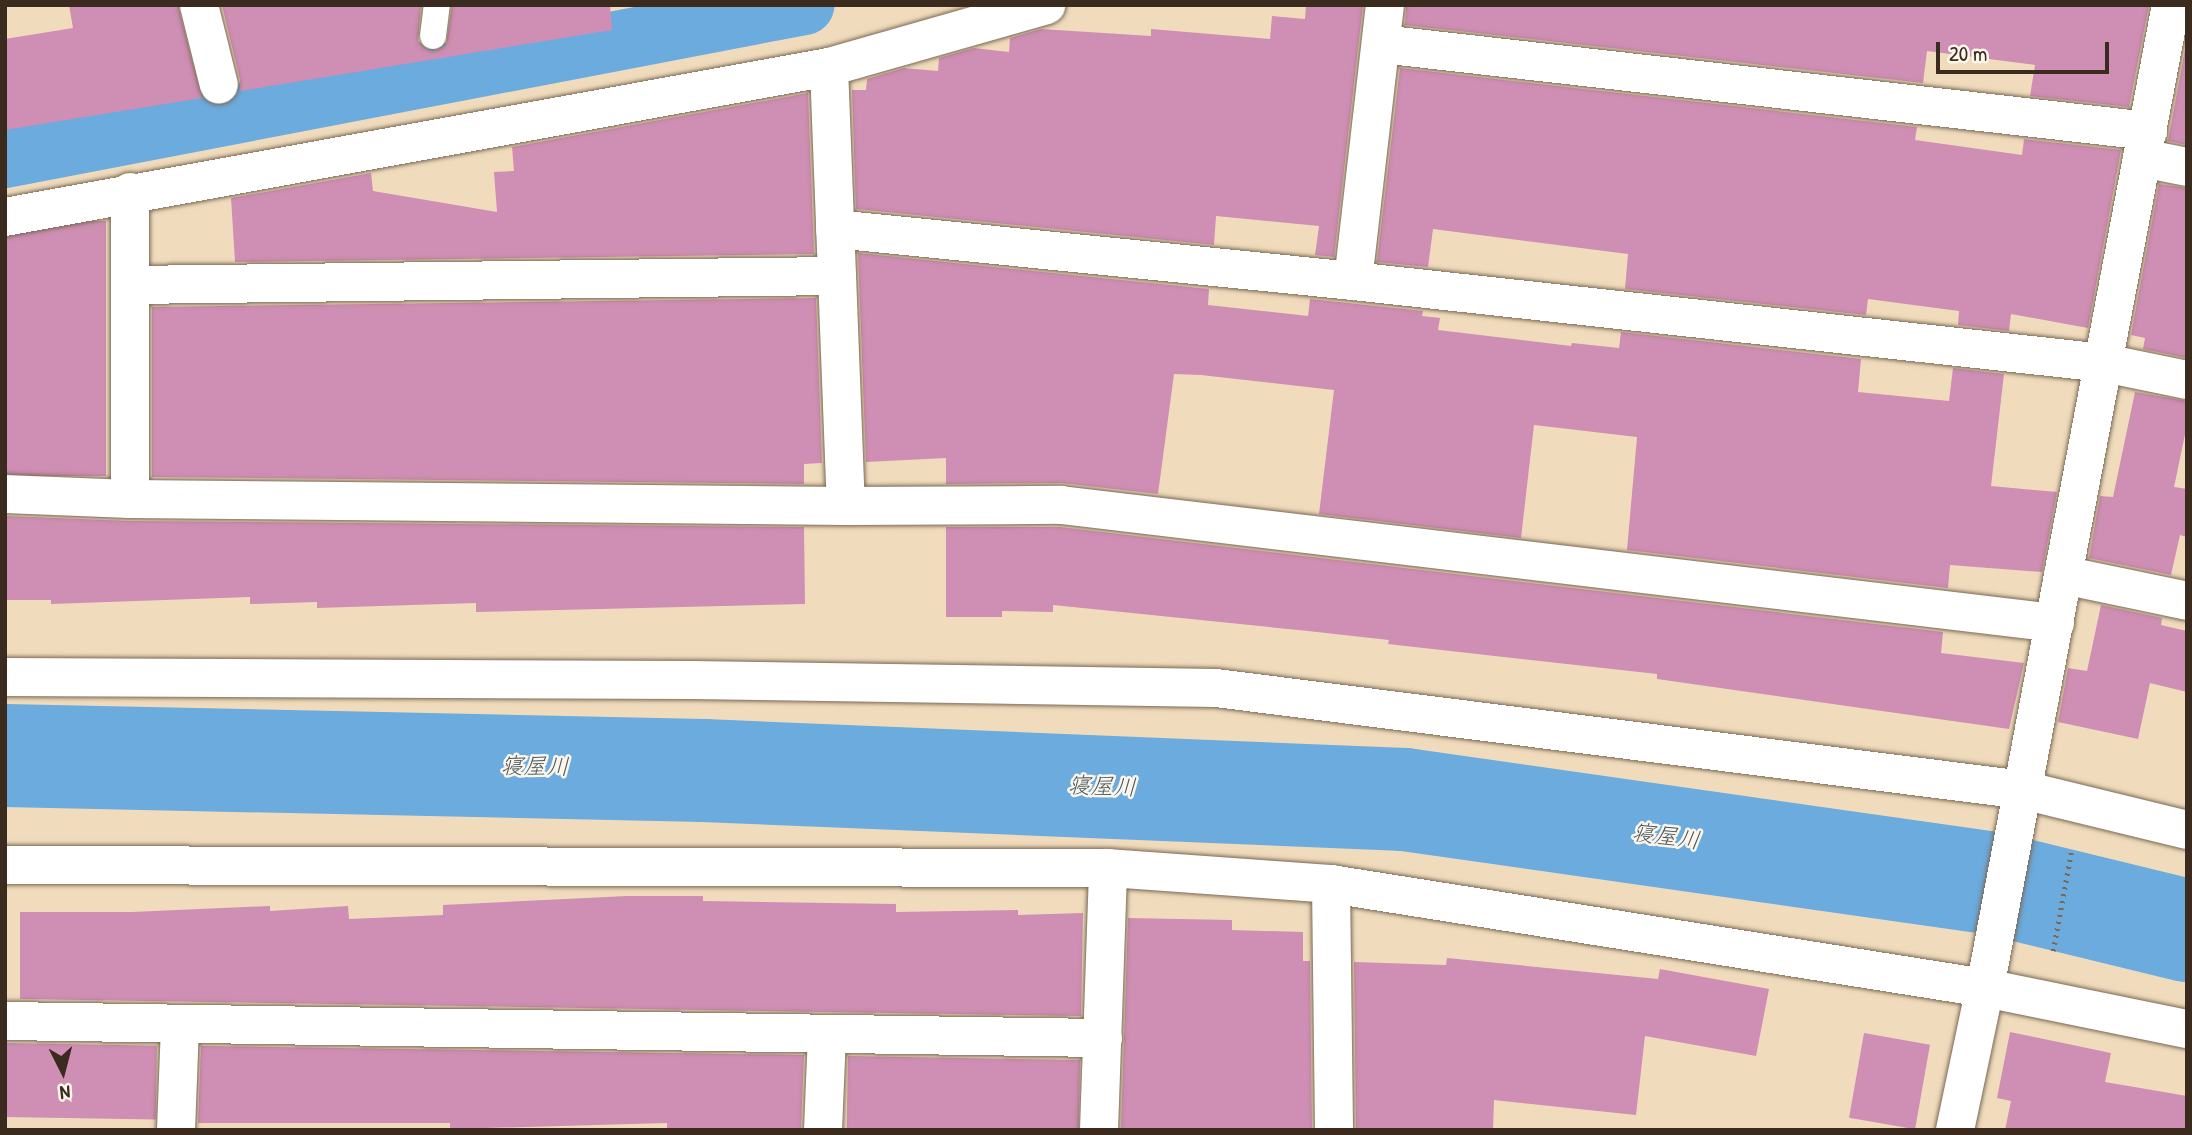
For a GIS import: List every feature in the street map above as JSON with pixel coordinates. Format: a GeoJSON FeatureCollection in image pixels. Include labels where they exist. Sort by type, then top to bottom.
{"type":"FeatureCollection","features":[{"type":"Feature","properties":{"kind":"street"},"geometry":{"type":"LineString","coordinates":[[199,5],[219,85]]}},
{"type":"Feature","properties":{"kind":"street"},"geometry":{"type":"LineString","coordinates":[[5,217],[130,192],[829,68],[1046,5]]}},
{"type":"Feature","properties":{"kind":"street"},"geometry":{"type":"LineString","coordinates":[[1353,281],[1385,5]]}},
{"type":"Feature","properties":{"kind":"street"},"geometry":{"type":"LineString","coordinates":[[1955,1130],[1985,988],[2171,5]]}},
{"type":"Feature","properties":{"kind":"street"},"geometry":{"type":"LineString","coordinates":[[1381,44],[2145,145],[2187,167]]}},
{"type":"Feature","properties":{"kind":"street"},"geometry":{"type":"LineString","coordinates":[[829,68],[846,506]]}},
{"type":"Feature","properties":{"kind":"street"},"geometry":{"type":"LineString","coordinates":[[130,192],[130,499]]}},
{"type":"Feature","properties":{"kind":"street"},"geometry":{"type":"LineString","coordinates":[[835,229],[1353,281],[2104,363],[2187,380]]}},
{"type":"Feature","properties":{"kind":"street"},"geometry":{"type":"LineString","coordinates":[[130,285],[836,276]]}},
{"type":"Feature","properties":{"kind":"street"},"geometry":{"type":"LineString","coordinates":[[5,494],[130,499],[846,506],[1061,505],[2055,623]]}},
{"type":"Feature","properties":{"kind":"street"},"geometry":{"type":"LineString","coordinates":[[2063,575],[2187,601]]}},
{"type":"Feature","properties":{"kind":"street"},"geometry":{"type":"LineString","coordinates":[[5,677],[678,680],[1216,688],[2023,790],[2187,830]]}},
{"type":"Feature","properties":{"kind":"street"},"geometry":{"type":"LineString","coordinates":[[5,865],[1108,868],[1331,884],[1985,988],[2187,1029]]}},
{"type":"Feature","properties":{"kind":"street"},"geometry":{"type":"LineString","coordinates":[[1100,1130],[1108,868]]}},
{"type":"Feature","properties":{"kind":"street"},"geometry":{"type":"LineString","coordinates":[[1331,884],[1335,1130]]}},
{"type":"Feature","properties":{"kind":"street"},"geometry":{"type":"LineString","coordinates":[[5,1021],[1103,1038]]}},
{"type":"Feature","properties":{"kind":"street"},"geometry":{"type":"LineString","coordinates":[[176,1130],[180,1025]]}},
{"type":"Feature","properties":{"kind":"street"},"geometry":{"type":"LineString","coordinates":[[823,1130],[827,1035]]}},
{"type":"Feature","properties":{"kind":"lane"},"geometry":{"type":"LineString","coordinates":[[433,36],[437,5]]}},
{"type":"Feature","properties":{"kind":"path"},"geometry":{"type":"LineString","coordinates":[[2052,956],[2071,849]]}},
{"type":"Feature","properties":{"kind":"building"},"geometry":{"type":"Polygon","coordinates":[[[69,5],[178,5],[202,98],[5,130],[5,39],[73,28],[69,5]]]}},
{"type":"Feature","properties":{"kind":"building"},"geometry":{"type":"Polygon","coordinates":[[[222,5],[421,5],[418,41],[432,52],[446,45],[452,5],[610,5],[612,30],[240,91],[240,80],[222,5]]]}},
{"type":"Feature","properties":{"kind":"building"},"geometry":{"type":"Polygon","coordinates":[[[1306,5],[1363,5],[1334,257],[1315,255],[1319,226],[1216,216],[1214,245],[856,209],[852,90],[866,90],[867,79],[904,68],[938,71],[939,58],[974,48],[1009,52],[1010,38],[1041,29],[1151,36],[1151,29],[1270,39],[1272,16],[1305,19],[1306,5]]]}},
{"type":"Feature","properties":{"kind":"building"},"geometry":{"type":"Polygon","coordinates":[[[1406,5],[2149,5],[2129,107],[2030,96],[2035,65],[1927,51],[1923,83],[1405,25],[1406,5]]]}},
{"type":"Feature","properties":{"kind":"building"},"geometry":{"type":"Polygon","coordinates":[[[2187,39],[2187,145],[2168,141],[2187,39]]]}},
{"type":"Feature","properties":{"kind":"building"},"geometry":{"type":"Polygon","coordinates":[[[1400,68],[1917,127],[1915,140],[2022,155],[2024,139],[2121,150],[2088,328],[2011,314],[2009,331],[1958,325],[1959,311],[1868,299],[1866,315],[1625,289],[1628,254],[1433,229],[1428,267],[1377,262],[1400,68]]]}},
{"type":"Feature","properties":{"kind":"building"},"geometry":{"type":"Polygon","coordinates":[[[808,93],[814,254],[235,262],[231,198],[371,173],[373,191],[497,212],[494,172],[514,171],[512,147],[808,93]]]}},
{"type":"Feature","properties":{"kind":"building"},"geometry":{"type":"Polygon","coordinates":[[[2159,184],[2187,188],[2187,358],[2143,349],[2145,338],[2131,335],[2159,184]]]}},
{"type":"Feature","properties":{"kind":"building"},"geometry":{"type":"Polygon","coordinates":[[[5,221],[106,221],[106,476],[5,476],[5,221]]]}},
{"type":"Feature","properties":{"kind":"building"},"geometry":{"type":"Polygon","coordinates":[[[858,253],[1209,289],[1208,305],[1308,316],[1310,299],[1423,311],[1422,316],[1440,318],[1438,330],[1571,346],[1572,343],[1619,348],[1621,332],[1861,359],[1858,392],[1949,401],[1953,368],[2004,374],[1991,486],[2057,492],[2042,572],[1950,565],[1948,588],[1627,550],[1637,437],[1534,425],[1521,538],[1319,514],[1334,390],[1201,375],[1174,374],[1158,494],[1061,483],[946,484],[946,458],[866,462],[858,253]]]}},
{"type":"Feature","properties":{"kind":"building"},"geometry":{"type":"Polygon","coordinates":[[[816,298],[822,463],[804,464],[804,484],[152,477],[152,307],[816,298]]]}},
{"type":"Feature","properties":{"kind":"building"},"geometry":{"type":"Polygon","coordinates":[[[2135,392],[2187,401],[2187,425],[2174,487],[2187,489],[2187,537],[2180,535],[2171,575],[2089,558],[2100,496],[2113,497],[2135,392]]]}},
{"type":"Feature","properties":{"kind":"building"},"geometry":{"type":"Polygon","coordinates":[[[5,516],[130,521],[804,527],[805,604],[476,612],[476,603],[317,608],[317,602],[250,604],[250,597],[51,604],[51,600],[5,600],[5,516]]]}},
{"type":"Feature","properties":{"kind":"building"},"geometry":{"type":"Polygon","coordinates":[[[946,527],[1060,527],[1943,632],[1941,653],[2024,663],[2009,729],[1657,679],[1657,674],[1388,644],[1389,640],[1308,631],[1053,605],[1053,612],[1002,611],[1002,617],[946,617],[946,527]]]}},
{"type":"Feature","properties":{"kind":"building"},"geometry":{"type":"Polygon","coordinates":[[[2101,605],[2162,618],[2161,625],[2187,631],[2187,692],[2150,683],[2138,739],[2058,722],[2068,668],[2087,671],[2101,605]]]}},
{"type":"Feature","properties":{"kind":"building"},"geometry":{"type":"Polygon","coordinates":[[[627,896],[703,896],[703,901],[896,904],[896,912],[1018,910],[1018,915],[1083,913],[1081,1016],[20,999],[20,912],[132,912],[270,906],[270,911],[348,906],[349,919],[443,915],[443,905],[627,896]]]}},
{"type":"Feature","properties":{"kind":"building"},"geometry":{"type":"Polygon","coordinates":[[[1128,918],[1232,920],[1232,930],[1303,932],[1303,961],[1310,961],[1312,1130],[1121,1129],[1128,918]]]}},
{"type":"Feature","properties":{"kind":"building"},"geometry":{"type":"Polygon","coordinates":[[[1447,958],[1658,979],[1660,969],[1769,989],[1756,1056],[1645,1036],[1636,1115],[1494,1100],[1493,1130],[1356,1130],[1354,962],[1446,965],[1447,958]]]}},
{"type":"Feature","properties":{"kind":"building"},"geometry":{"type":"Polygon","coordinates":[[[2010,1032],[2111,1053],[2105,1082],[2187,1096],[2187,1130],[2005,1130],[2011,1101],[1997,1098],[2010,1032]]]}},
{"type":"Feature","properties":{"kind":"building"},"geometry":{"type":"Polygon","coordinates":[[[1864,1033],[1930,1045],[1915,1129],[1849,1118],[1864,1033]]]}},
{"type":"Feature","properties":{"kind":"building"},"geometry":{"type":"Polygon","coordinates":[[[6,1043],[157,1046],[156,1120],[5,1117],[6,1043]]]}},
{"type":"Feature","properties":{"kind":"building"},"geometry":{"type":"Polygon","coordinates":[[[201,1046],[804,1055],[801,1128],[667,1129],[667,1123],[450,1129],[450,1123],[198,1123],[201,1046]]]}},
{"type":"Feature","properties":{"kind":"building"},"geometry":{"type":"Polygon","coordinates":[[[848,1056],[1080,1060],[1079,1130],[847,1128],[848,1056]]]}},
{"type":"Feature","properties":{"kind":"waterway"},"geometry":{"type":"LineString","coordinates":[[5,158],[804,5]]}},
{"type":"Feature","properties":{"kind":"waterway","name":"寝屋川"},"geometry":{"type":"LineString","coordinates":[[5,755],[703,770],[1404,799],[1994,883],[2187,930]]}}]}
